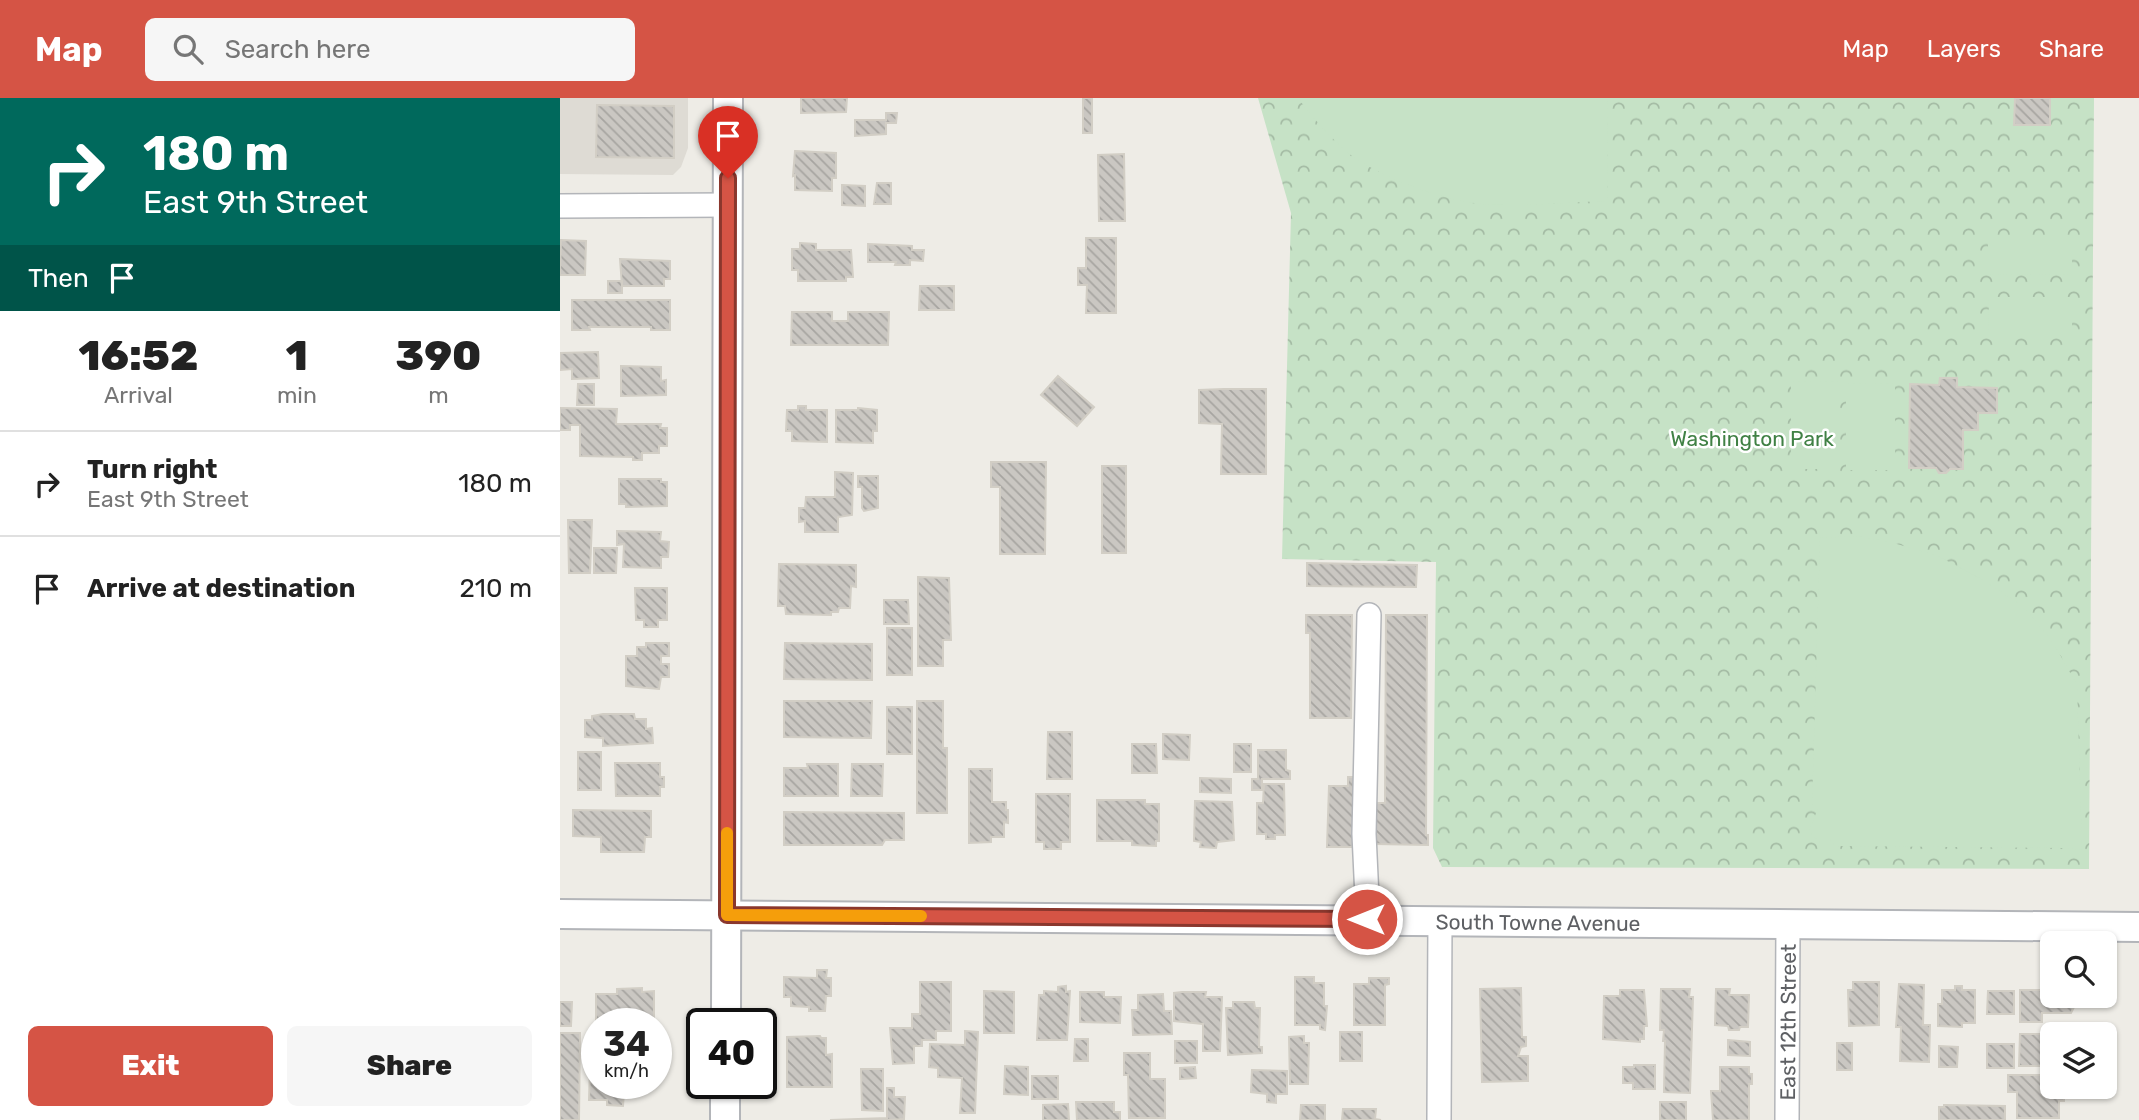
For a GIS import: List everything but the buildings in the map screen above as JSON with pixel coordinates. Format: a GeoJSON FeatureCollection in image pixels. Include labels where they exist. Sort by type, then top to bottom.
{"type":"FeatureCollection","features":[{"type":"Feature","properties":{"kind":"street"},"geometry":{"type":"LineString","coordinates":[[726,1008],[728,98]]}},
{"type":"Feature","properties":{"kind":"street"},"geometry":{"type":"LineString","coordinates":[[560,206],[728,205]]}},
{"type":"Feature","properties":{"kind":"street"},"geometry":{"type":"LineString","coordinates":[[1367,919],[1364,834],[1369,615]]}},
{"type":"Feature","properties":{"kind":"street","name":"South Towne Avenue"},"geometry":{"type":"LineString","coordinates":[[560,914],[1367,919],[2139,928]]}},
{"type":"Feature","properties":{"kind":"street"},"geometry":{"type":"LineString","coordinates":[[1439,1120],[1440,920]]}},
{"type":"Feature","properties":{"kind":"street","name":"East 12th Street"},"geometry":{"type":"LineString","coordinates":[[1787,1120],[1788,924]]}},
{"type":"Feature","properties":{"kind":"street"},"geometry":{"type":"LineString","coordinates":[[725,1099],[725,1120]]}},
{"type":"Feature","properties":{"kind":"shaded area"},"geometry":{"type":"Polygon","coordinates":[[[560,98],[688,98],[688,148],[681,167],[673,175],[560,174],[560,98]]]}},
{"type":"Feature","properties":{"kind":"green space","name":"Washington Park"},"geometry":{"type":"Polygon","coordinates":[[[1258,98],[2094,98],[2089,869],[1442,867],[1433,848],[1436,562],[1282,559],[1291,213],[1258,98]]]}},
{"type":"Feature","properties":{"kind":"green space"},"geometry":{"type":"Polygon","coordinates":[[[1298,98],[1608,98],[1607,201],[1492,205],[1457,200],[1418,189],[1380,173],[1350,155],[1298,98]]]}},
{"type":"Feature","properties":{"kind":"green space"},"geometry":{"type":"Polygon","coordinates":[[[1988,236],[2072,236],[2072,275],[1988,274],[1988,236]]]}},
{"type":"Feature","properties":{"kind":"green space"},"geometry":{"type":"Polygon","coordinates":[[[1989,297],[2072,297],[2072,336],[1988,336],[1989,297]]]}},
{"type":"Feature","properties":{"kind":"green space"},"geometry":{"type":"Polygon","coordinates":[[[1791,381],[1840,382],[1840,469],[1791,469],[1791,381]]]}},
{"type":"Feature","properties":{"kind":"green space"},"geometry":{"type":"Polygon","coordinates":[[[1846,383],[1895,384],[1895,470],[1846,470],[1846,383]]]}},
{"type":"Feature","properties":{"kind":"green space"},"geometry":{"type":"Polygon","coordinates":[[[1856,536],[1890,542],[1938,556],[1983,580],[2024,607],[2054,644],[2077,685],[2082,850],[1835,846],[1829,838],[1822,845],[1809,831],[1818,808],[1812,807],[1820,538],[1856,536]]]}},
{"type":"Feature","properties":{"kind":"slow traffic"},"geometry":{"type":"LineString","coordinates":[[727,833],[727,915],[921,916]]}},
{"type":"Feature","properties":{"kind":"route"},"geometry":{"type":"LineString","coordinates":[[728,178],[727,915],[1367,919]]}}]}
